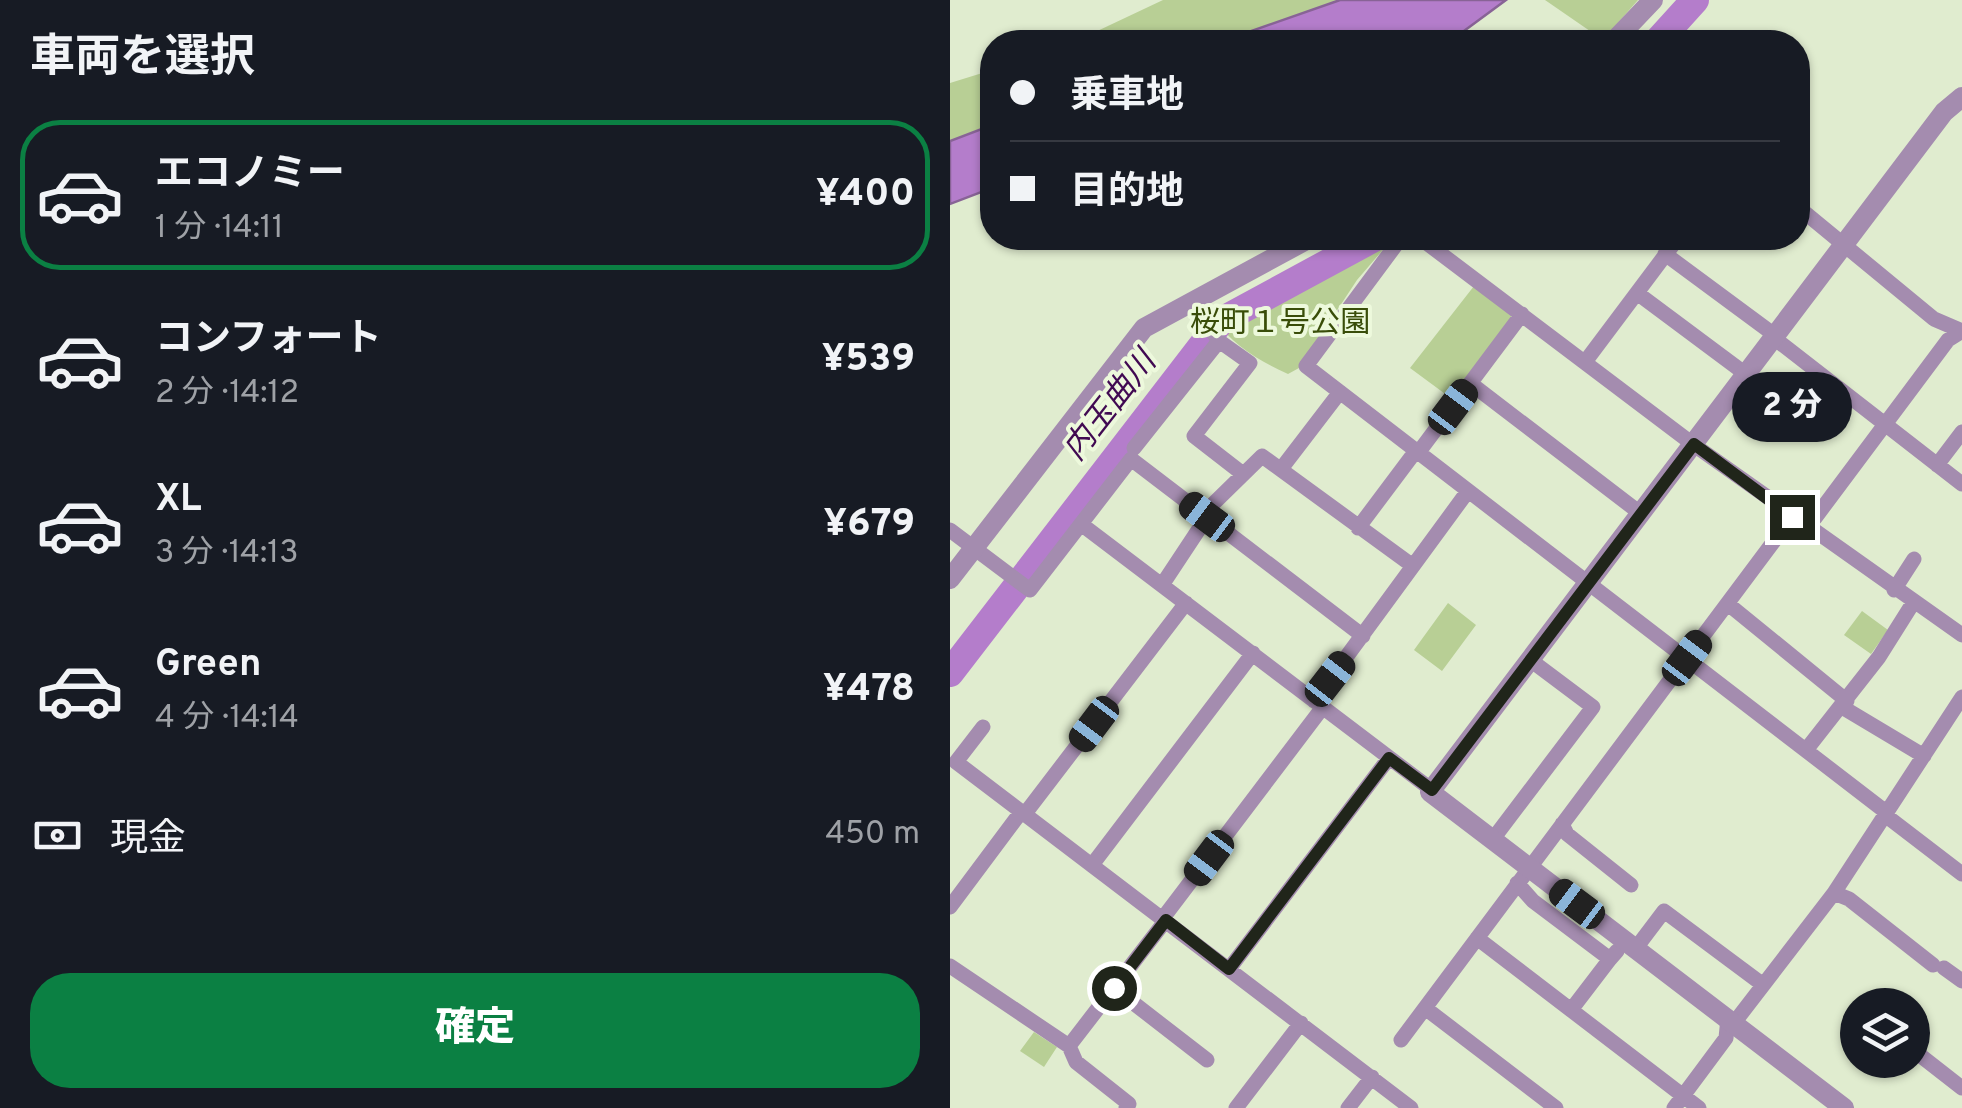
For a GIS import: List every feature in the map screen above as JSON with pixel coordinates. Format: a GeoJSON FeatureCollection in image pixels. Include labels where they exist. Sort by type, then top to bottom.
{"type":"FeatureCollection","features":[{"type":"Feature","properties":{"kind":"street"},"geometry":{"type":"LineString","coordinates":[[1624,30],[1653,0]]}},
{"type":"Feature","properties":{"kind":"street"},"geometry":{"type":"LineString","coordinates":[[1432,790],[1944,112],[1962,97]]}},
{"type":"Feature","properties":{"kind":"street"},"geometry":{"type":"LineString","coordinates":[[1810,217],[1934,320],[1962,331],[1948,340],[1815,518]]}},
{"type":"Feature","properties":{"kind":"street"},"geometry":{"type":"LineString","coordinates":[[950,579],[1144,328],[1288,250]]}},
{"type":"Feature","properties":{"kind":"street"},"geometry":{"type":"LineString","coordinates":[[1391,250],[1306,366],[1962,874]]}},
{"type":"Feature","properties":{"kind":"street"},"geometry":{"type":"LineString","coordinates":[[1436,250],[1792,517],[1962,635]]}},
{"type":"Feature","properties":{"kind":"street"},"geometry":{"type":"LineString","coordinates":[[1585,362],[1668,250]]}},
{"type":"Feature","properties":{"kind":"street"},"geometry":{"type":"LineString","coordinates":[[1665,254],[1962,484]]}},
{"type":"Feature","properties":{"kind":"street"},"geometry":{"type":"LineString","coordinates":[[1637,293],[1747,374]]}},
{"type":"Feature","properties":{"kind":"street"},"geometry":{"type":"LineString","coordinates":[[1191,302],[1219,340],[1250,363],[1194,436],[1243,474]]}},
{"type":"Feature","properties":{"kind":"street"},"geometry":{"type":"LineString","coordinates":[[1358,528],[1522,314]]}},
{"type":"Feature","properties":{"kind":"street"},"geometry":{"type":"LineString","coordinates":[[1134,448],[1219,340]]}},
{"type":"Feature","properties":{"kind":"street"},"geometry":{"type":"LineString","coordinates":[[1470,384],[1640,514]]}},
{"type":"Feature","properties":{"kind":"street"},"geometry":{"type":"LineString","coordinates":[[1280,470],[1340,392]]}},
{"type":"Feature","properties":{"kind":"street"},"geometry":{"type":"LineString","coordinates":[[1937,465],[1962,432]]}},
{"type":"Feature","properties":{"kind":"street"},"geometry":{"type":"LineString","coordinates":[[1164,582],[1207,517],[1262,456],[1413,566]]}},
{"type":"Feature","properties":{"kind":"street"},"geometry":{"type":"LineString","coordinates":[[950,530],[1029,590],[1131,459],[1363,636]]}},
{"type":"Feature","properties":{"kind":"street"},"geometry":{"type":"LineString","coordinates":[[1068,1046],[1165,919],[1468,491]]}},
{"type":"Feature","properties":{"kind":"street"},"geometry":{"type":"LineString","coordinates":[[1400,1040],[1792,517]]}},
{"type":"Feature","properties":{"kind":"street"},"geometry":{"type":"LineString","coordinates":[[1082,524],[1149,578],[1164,582],[1186,603],[1493,838],[1523,875],[1631,944],[1844,1108]]}},
{"type":"Feature","properties":{"kind":"street"},"geometry":{"type":"LineString","coordinates":[[1894,590],[1914,559]]}},
{"type":"Feature","properties":{"kind":"street"},"geometry":{"type":"LineString","coordinates":[[950,907],[1186,603]]}},
{"type":"Feature","properties":{"kind":"street"},"geometry":{"type":"LineString","coordinates":[[1806,750],[1844,704],[1913,603]]}},
{"type":"Feature","properties":{"kind":"street"},"geometry":{"type":"LineString","coordinates":[[1728,604],[1844,704],[1924,756]]}},
{"type":"Feature","properties":{"kind":"street"},"geometry":{"type":"LineString","coordinates":[[1092,866],[1253,654]]}},
{"type":"Feature","properties":{"kind":"street"},"geometry":{"type":"LineString","coordinates":[[1493,838],[1592,707],[1529,659]]}},
{"type":"Feature","properties":{"kind":"street"},"geometry":{"type":"LineString","coordinates":[[1678,1102],[1726,1038],[1731,1021],[1834,893],[1962,697]]}},
{"type":"Feature","properties":{"kind":"street"},"geometry":{"type":"LineString","coordinates":[[983,727],[953,766],[1165,919],[1411,1108]]}},
{"type":"Feature","properties":{"kind":"street"},"geometry":{"type":"LineString","coordinates":[[1229,969],[1389,758]]}},
{"type":"Feature","properties":{"kind":"street"},"geometry":{"type":"LineString","coordinates":[[1562,824],[1567,834],[1631,885]]}},
{"type":"Feature","properties":{"kind":"street"},"geometry":{"type":"LineString","coordinates":[[1523,875],[1532,900],[1610,960]]}},
{"type":"Feature","properties":{"kind":"street"},"geometry":{"type":"LineString","coordinates":[[1834,893],[1849,899],[1962,981]]}},
{"type":"Feature","properties":{"kind":"street"},"geometry":{"type":"LineString","coordinates":[[1571,1010],[1610,960],[1664,911],[1762,984]]}},
{"type":"Feature","properties":{"kind":"street"},"geometry":{"type":"LineString","coordinates":[[1477,938],[1571,1010],[1678,1102],[1698,1108]]}},
{"type":"Feature","properties":{"kind":"street"},"geometry":{"type":"LineString","coordinates":[[950,966],[1068,1046],[1076,1062],[1129,1104],[1126,1108]]}},
{"type":"Feature","properties":{"kind":"street"},"geometry":{"type":"LineString","coordinates":[[1114,988],[1207,1060]]}},
{"type":"Feature","properties":{"kind":"street"},"geometry":{"type":"LineString","coordinates":[[1426,1008],[1556,1108]]}},
{"type":"Feature","properties":{"kind":"street"},"geometry":{"type":"LineString","coordinates":[[1236,1108],[1302,1023]]}},
{"type":"Feature","properties":{"kind":"street"},"geometry":{"type":"LineString","coordinates":[[1930,1063],[1962,1088]]}},
{"type":"Feature","properties":{"kind":"street"},"geometry":{"type":"LineString","coordinates":[[1348,1108],[1372,1076]]}},
{"type":"Feature","properties":{"kind":"green space"},"geometry":{"type":"Polygon","coordinates":[[[1163,0],[1342,0],[1258,30],[1099,30],[1163,0]]]}},
{"type":"Feature","properties":{"kind":"green space"},"geometry":{"type":"Polygon","coordinates":[[[1545,0],[1638,0],[1612,30],[1588,30],[1545,0]]]}},
{"type":"Feature","properties":{"kind":"green space"},"geometry":{"type":"Polygon","coordinates":[[[980,74],[980,131],[950,142],[950,83],[980,74]]]}},
{"type":"Feature","properties":{"kind":"green space","name":"桜町１号公園"},"geometry":{"type":"Polygon","coordinates":[[[1335,250],[1383,250],[1357,280],[1299,368],[1288,374],[1238,344],[1214,319],[1215,311],[1335,250]]]}},
{"type":"Feature","properties":{"kind":"green space"},"geometry":{"type":"Polygon","coordinates":[[[1474,286],[1511,313],[1512,321],[1452,399],[1410,368],[1474,286]]]}},
{"type":"Feature","properties":{"kind":"green space"},"geometry":{"type":"Polygon","coordinates":[[[1448,603],[1476,625],[1442,671],[1414,650],[1448,603]]]}},
{"type":"Feature","properties":{"kind":"green space"},"geometry":{"type":"Polygon","coordinates":[[[1862,611],[1888,630],[1871,654],[1844,635],[1862,611]]]}},
{"type":"Feature","properties":{"kind":"green space"},"geometry":{"type":"Polygon","coordinates":[[[1034,1032],[1057,1047],[1044,1067],[1020,1051],[1034,1032]]]}},
{"type":"Feature","properties":{"kind":"shaded area"},"geometry":{"type":"Polygon","coordinates":[[[1340,0],[1506,0],[1465,30],[1254,30],[1340,0]]]}},
{"type":"Feature","properties":{"kind":"shaded area"},"geometry":{"type":"Polygon","coordinates":[[[980,130],[980,193],[950,204],[950,141],[980,130]]]}},
{"type":"Feature","properties":{"kind":"waterway","name":"内玉曲川"},"geometry":{"type":"LineString","coordinates":[[1668,30],[1695,0]]}},
{"type":"Feature","properties":{"kind":"waterway","name":"内玉曲川"},"geometry":{"type":"LineString","coordinates":[[950,673],[1221,321],[1352,250]]}},
{"type":"Feature","properties":{"kind":"route"},"geometry":{"type":"LineString","coordinates":[[1114,988],[1166,920],[1229,969],[1389,758],[1432,790],[1694,444],[1792,517]]}}]}
